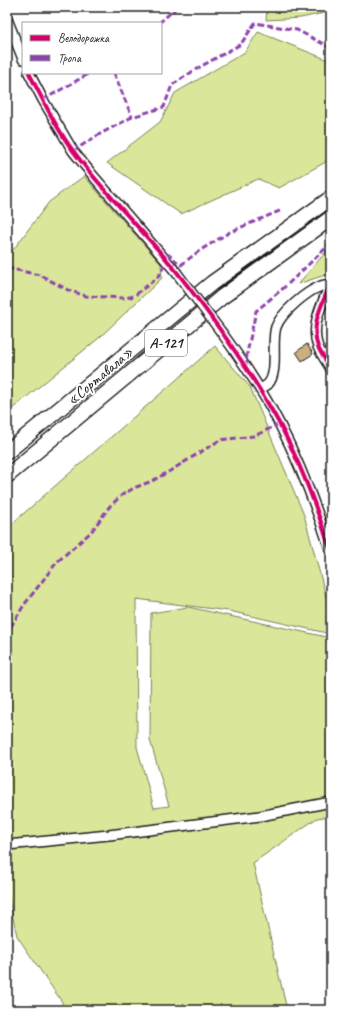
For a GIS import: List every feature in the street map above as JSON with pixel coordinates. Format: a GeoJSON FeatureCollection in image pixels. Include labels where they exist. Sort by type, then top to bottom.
{"type":"FeatureCollection","features":[{"type":"Feature","properties":{"kind":"highway","name":"«Сортавала»"},"geometry":{"type":"LineString","coordinates":[[7,452],[212,283],[331,198]]}},
{"type":"Feature","properties":{"kind":"highway","name":"«Сортавала»"},"geometry":{"type":"LineString","coordinates":[[7,476],[222,296],[331,218]]}},
{"type":"Feature","properties":{"kind":"street"},"geometry":{"type":"LineString","coordinates":[[7,20],[22,57]]}},
{"type":"Feature","properties":{"kind":"street"},"geometry":{"type":"LineString","coordinates":[[30,74],[54,120],[73,151],[176,272],[222,333],[260,389],[280,424],[301,469],[319,514],[331,552]]}},
{"type":"Feature","properties":{"kind":"street"},"geometry":{"type":"LineString","coordinates":[[260,389],[267,384],[271,378],[277,326],[291,306],[318,287],[330,284]]}},
{"type":"Feature","properties":{"kind":"street"},"geometry":{"type":"LineString","coordinates":[[330,284],[317,318],[315,334],[318,347],[331,368]]}},
{"type":"Feature","properties":{"kind":"street"},"geometry":{"type":"LineString","coordinates":[[7,846],[110,835],[260,816],[331,802]]}},
{"type":"Feature","properties":{"kind":"green space"},"geometry":{"type":"Polygon","coordinates":[[[267,7],[325,7],[324,13],[301,18],[266,20],[267,7]]]}},
{"type":"Feature","properties":{"kind":"green space"},"geometry":{"type":"Polygon","coordinates":[[[258,32],[331,61],[331,159],[279,188],[258,179],[181,214],[107,163],[160,122],[175,93],[245,52],[258,32]]]}},
{"type":"Feature","properties":{"kind":"green space"},"geometry":{"type":"Polygon","coordinates":[[[84,176],[161,264],[162,278],[99,338],[7,413],[7,258],[49,202],[84,176]]]}},
{"type":"Feature","properties":{"kind":"green space"},"geometry":{"type":"Polygon","coordinates":[[[331,246],[331,273],[298,284],[331,246]]]}},
{"type":"Feature","properties":{"kind":"green space"},"geometry":{"type":"Polygon","coordinates":[[[215,346],[250,387],[304,515],[331,615],[331,634],[229,611],[136,599],[137,747],[154,808],[169,806],[150,740],[151,613],[188,607],[331,638],[331,816],[317,818],[253,863],[287,1010],[63,1010],[62,1002],[17,936],[7,891],[7,528],[215,346]]]}},
{"type":"Feature","properties":{"kind":"building"},"geometry":{"type":"Polygon","coordinates":[[[307,344],[313,354],[302,361],[296,352],[307,344]]]}},
{"type":"Feature","properties":{"kind":"marked path"},"geometry":{"type":"LineString","coordinates":[[160,22],[177,7]]}},
{"type":"Feature","properties":{"kind":"marked path"},"geometry":{"type":"LineString","coordinates":[[73,151],[100,134],[132,117],[164,107],[172,85],[198,68],[241,44],[255,23],[297,30],[331,48]]}},
{"type":"Feature","properties":{"kind":"marked path"},"geometry":{"type":"LineString","coordinates":[[43,100],[88,74]]}},
{"type":"Feature","properties":{"kind":"marked path"},"geometry":{"type":"LineString","coordinates":[[114,74],[132,117]]}},
{"type":"Feature","properties":{"kind":"marked path"},"geometry":{"type":"LineString","coordinates":[[166,255],[169,255],[181,265],[199,251],[230,232],[282,210]]}},
{"type":"Feature","properties":{"kind":"marked path"},"geometry":{"type":"LineString","coordinates":[[246,367],[247,353],[256,311],[287,285],[331,243]]}},
{"type":"Feature","properties":{"kind":"marked path"},"geometry":{"type":"LineString","coordinates":[[7,268],[40,275],[68,290],[86,296],[125,298],[134,296],[159,276],[167,260]]}},
{"type":"Feature","properties":{"kind":"marked path"},"geometry":{"type":"LineString","coordinates":[[7,635],[24,605],[57,562],[91,532],[110,506],[122,495],[170,471],[220,440],[254,436],[280,424]]}},
{"type":"Feature","properties":{"kind":"cycle path"},"geometry":{"type":"LineString","coordinates":[[30,74],[67,143],[98,183],[176,271],[218,326],[244,364],[268,403],[294,454],[314,503],[331,552]]}},
{"type":"Feature","properties":{"kind":"cycle path"},"geometry":{"type":"LineString","coordinates":[[330,285],[318,315],[315,331],[318,347],[331,369]]}}]}
